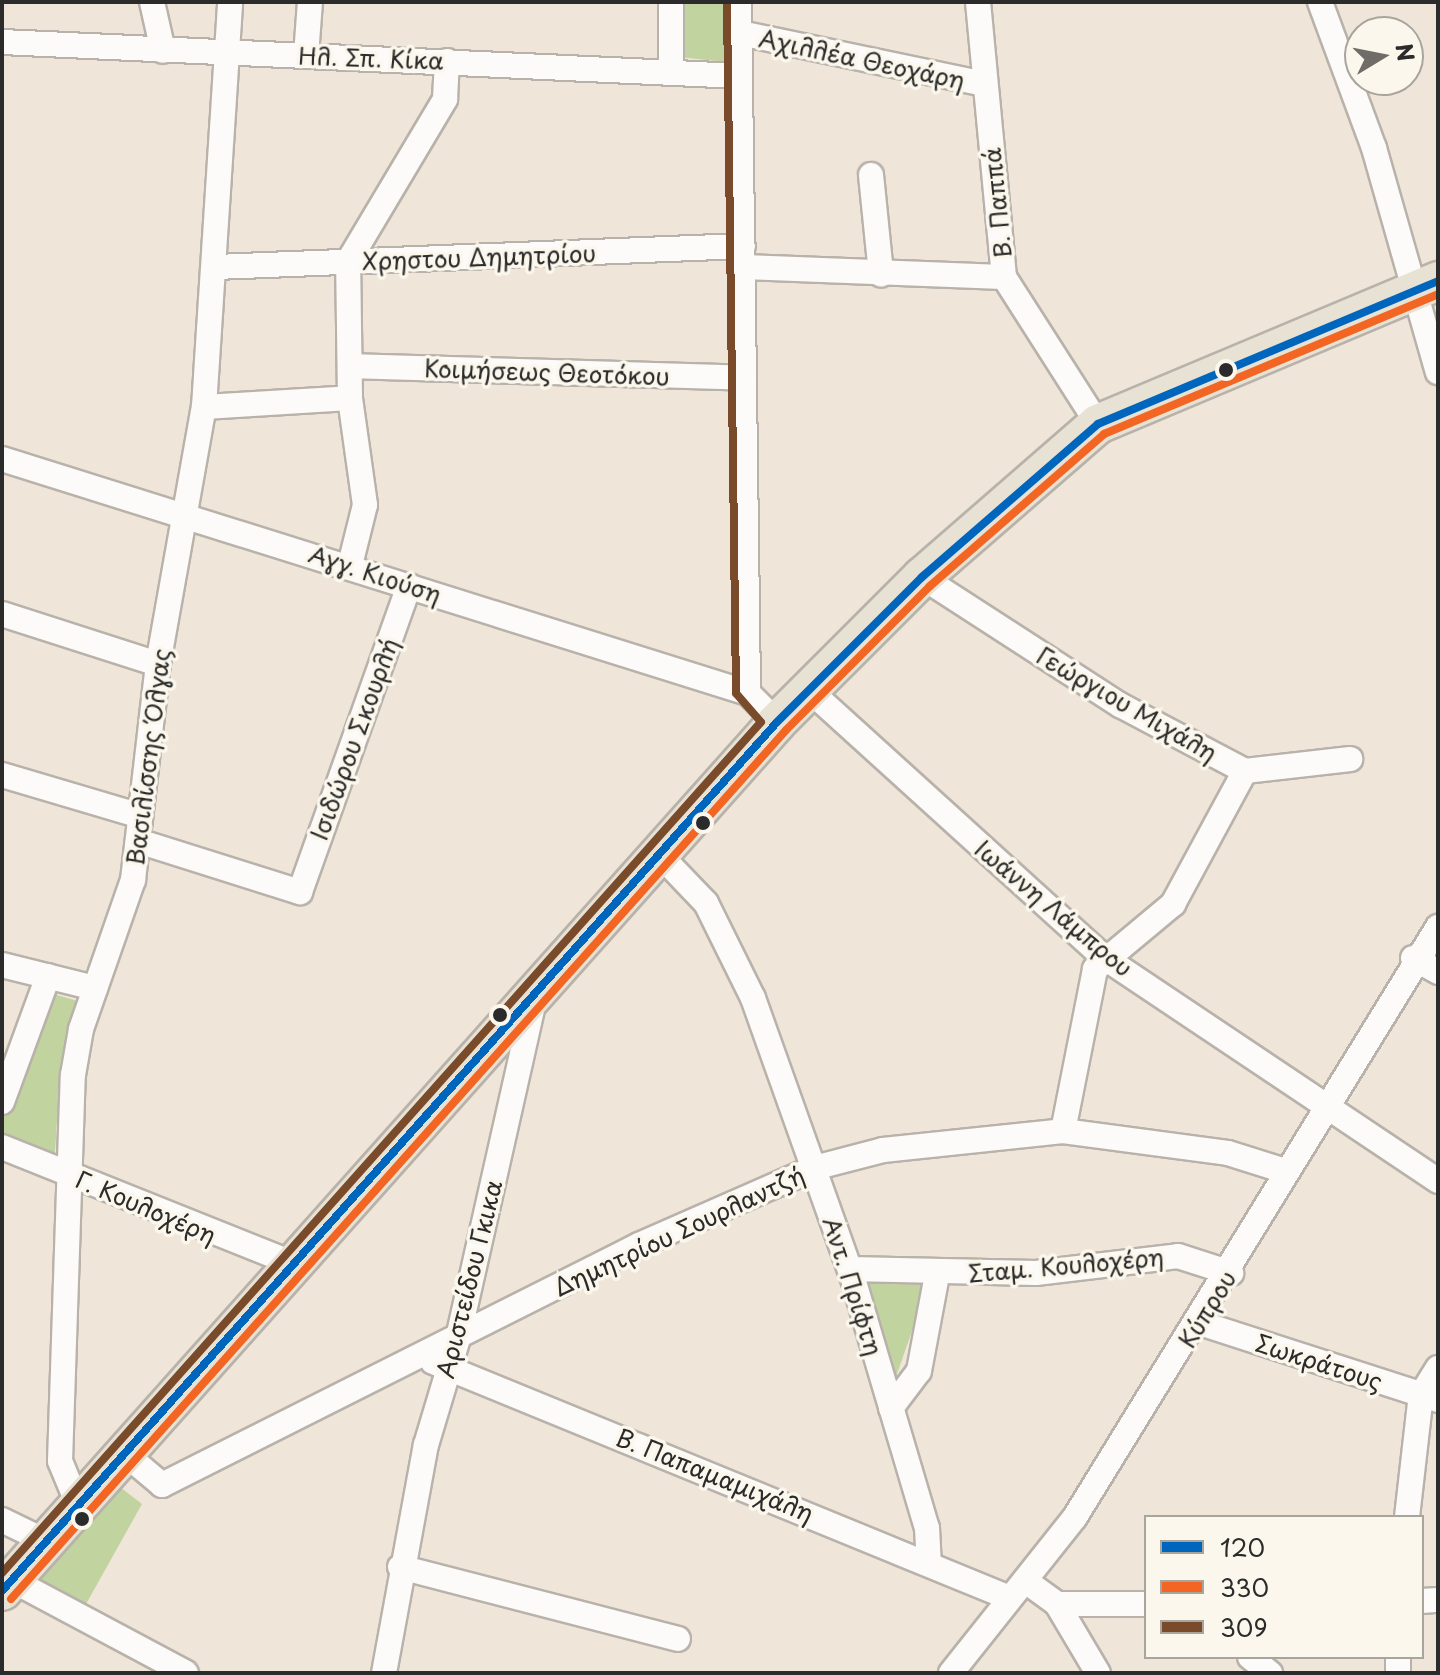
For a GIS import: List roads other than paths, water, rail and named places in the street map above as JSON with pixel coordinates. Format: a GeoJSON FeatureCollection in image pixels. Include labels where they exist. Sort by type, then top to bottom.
{"type":"FeatureCollection","features":[{"type":"Feature","properties":{"kind":"main road"},"geometry":{"type":"LineString","coordinates":[[7,1585],[77,1502],[777,722],[922,577],[1098,424],[1428,284]]}},
{"type":"Feature","properties":{"kind":"street"},"geometry":{"type":"LineString","coordinates":[[152,2],[163,51]]}},
{"type":"Feature","properties":{"kind":"street","name":"Βασιλίσσης Όλγας"},"geometry":{"type":"LineString","coordinates":[[77,1502],[60,1461],[72,1177],[73,1075],[95,988],[124,920],[138,841],[158,664],[204,407],[216,267],[230,2]]}},
{"type":"Feature","properties":{"kind":"street"},"geometry":{"type":"LineString","coordinates":[[306,56],[310,2]]}},
{"type":"Feature","properties":{"kind":"street"},"geometry":{"type":"LineString","coordinates":[[671,2],[671,73]]}},
{"type":"Feature","properties":{"kind":"street"},"geometry":{"type":"LineString","coordinates":[[739,2],[748,693],[777,722]]}},
{"type":"Feature","properties":{"kind":"street","name":"Β. Παππά"},"geometry":{"type":"LineString","coordinates":[[978,2],[1004,277],[1098,424]]}},
{"type":"Feature","properties":{"kind":"street"},"geometry":{"type":"LineString","coordinates":[[1320,2],[1428,284],[1438,372]]}},
{"type":"Feature","properties":{"kind":"street","name":"Αχιλλέα Θεοχάρη"},"geometry":{"type":"LineString","coordinates":[[740,33],[985,84]]}},
{"type":"Feature","properties":{"kind":"street","name":"Ηλ. Σπ. Κίκα"},"geometry":{"type":"LineString","coordinates":[[2,42],[740,76]]}},
{"type":"Feature","properties":{"kind":"street"},"geometry":{"type":"LineString","coordinates":[[350,565],[365,505],[350,398],[348,262],[445,99],[447,61]]}},
{"type":"Feature","properties":{"kind":"street"},"geometry":{"type":"LineString","coordinates":[[871,175],[881,274]]}},
{"type":"Feature","properties":{"kind":"street","name":"Χρηστου Δημητρίου"},"geometry":{"type":"LineString","coordinates":[[216,267],[743,256],[881,274],[1004,277]]}},
{"type":"Feature","properties":{"kind":"street","name":"Κοιμήσεως Θεοτόκου"},"geometry":{"type":"LineString","coordinates":[[351,366],[744,378]]}},
{"type":"Feature","properties":{"kind":"street"},"geometry":{"type":"LineString","coordinates":[[204,407],[350,398]]}},
{"type":"Feature","properties":{"kind":"street","name":"Αγγ. Κιούση"},"geometry":{"type":"LineString","coordinates":[[2,459],[350,565],[748,693]]}},
{"type":"Feature","properties":{"kind":"street","name":"Γεώργιου Μιχάλη"},"geometry":{"type":"LineString","coordinates":[[922,577],[1120,705],[1245,771],[1350,759]]}},
{"type":"Feature","properties":{"kind":"street","name":"Ισιδώρου Σκουρλή"},"geometry":{"type":"LineString","coordinates":[[138,841],[300,892],[409,586]]}},
{"type":"Feature","properties":{"kind":"street"},"geometry":{"type":"LineString","coordinates":[[2,614],[158,664]]}},
{"type":"Feature","properties":{"kind":"street","name":"Ιωάννη Λάμπρου"},"geometry":{"type":"LineString","coordinates":[[809,690],[1105,958],[1328,1104],[1438,1181]]}},
{"type":"Feature","properties":{"kind":"street"},"geometry":{"type":"LineString","coordinates":[[1063,1131],[1082,1015],[1105,958],[1173,904],[1245,771]]}},
{"type":"Feature","properties":{"kind":"street"},"geometry":{"type":"LineString","coordinates":[[2,775],[140,816]]}},
{"type":"Feature","properties":{"kind":"street","name":"Αντ. Πρίφτη"},"geometry":{"type":"LineString","coordinates":[[659,854],[723,929],[850,1269],[927,1528],[929,1561]]}},
{"type":"Feature","properties":{"kind":"street","name":"Κύπρου"},"geometry":{"type":"LineString","coordinates":[[951,1673],[1005,1596],[1027,1582],[1200,1323],[1231,1273],[1285,1171],[1413,958],[1438,927]]}},
{"type":"Feature","properties":{"kind":"street"},"geometry":{"type":"LineString","coordinates":[[1413,958],[1438,972]]}},
{"type":"Feature","properties":{"kind":"street"},"geometry":{"type":"LineString","coordinates":[[2,965],[95,988]]}},
{"type":"Feature","properties":{"kind":"street"},"geometry":{"type":"LineString","coordinates":[[2,1102],[48,976]]}},
{"type":"Feature","properties":{"kind":"street","name":"Αριστείδου Γκικα"},"geometry":{"type":"LineString","coordinates":[[384,1673],[400,1567],[447,1368],[458,1338],[537,990]]}},
{"type":"Feature","properties":{"kind":"street","name":"Δημητρίου Σουρλαντζή"},"geometry":{"type":"LineString","coordinates":[[123,1452],[162,1485],[424,1357],[639,1245],[814,1168],[883,1150],[1063,1131],[1228,1153],[1285,1171]]}},
{"type":"Feature","properties":{"kind":"street","name":"Γ. Κουλοχέρη"},"geometry":{"type":"LineString","coordinates":[[2,1147],[292,1263]]}},
{"type":"Feature","properties":{"kind":"street","name":"Σταμ. Κουλοχέρη"},"geometry":{"type":"LineString","coordinates":[[850,1269],[937,1275],[1036,1273],[1178,1256],[1231,1273]]}},
{"type":"Feature","properties":{"kind":"street"},"geometry":{"type":"LineString","coordinates":[[891,1408],[919,1371],[937,1275]]}},
{"type":"Feature","properties":{"kind":"street","name":"Σωκράτους"},"geometry":{"type":"LineString","coordinates":[[1200,1323],[1430,1398]]}},
{"type":"Feature","properties":{"kind":"street","name":"Β. Παπαμαμιχάλη"},"geometry":{"type":"LineString","coordinates":[[424,1357],[929,1561],[1005,1596]]}},
{"type":"Feature","properties":{"kind":"street"},"geometry":{"type":"LineString","coordinates":[[1407,1515],[1438,1368]]}},
{"type":"Feature","properties":{"kind":"street"},"geometry":{"type":"LineString","coordinates":[[2,1520],[45,1541]]}},
{"type":"Feature","properties":{"kind":"street"},"geometry":{"type":"LineString","coordinates":[[400,1567],[678,1639]]}},
{"type":"Feature","properties":{"kind":"street"},"geometry":{"type":"LineString","coordinates":[[1027,1582],[1057,1604],[1098,1673]]}},
{"type":"Feature","properties":{"kind":"street"},"geometry":{"type":"LineString","coordinates":[[7,1585],[186,1673]]}},
{"type":"Feature","properties":{"kind":"street"},"geometry":{"type":"LineString","coordinates":[[1057,1604],[1144,1604]]}},
{"type":"Feature","properties":{"kind":"street"},"geometry":{"type":"LineString","coordinates":[[1252,1659],[1270,1673]]}}]}
